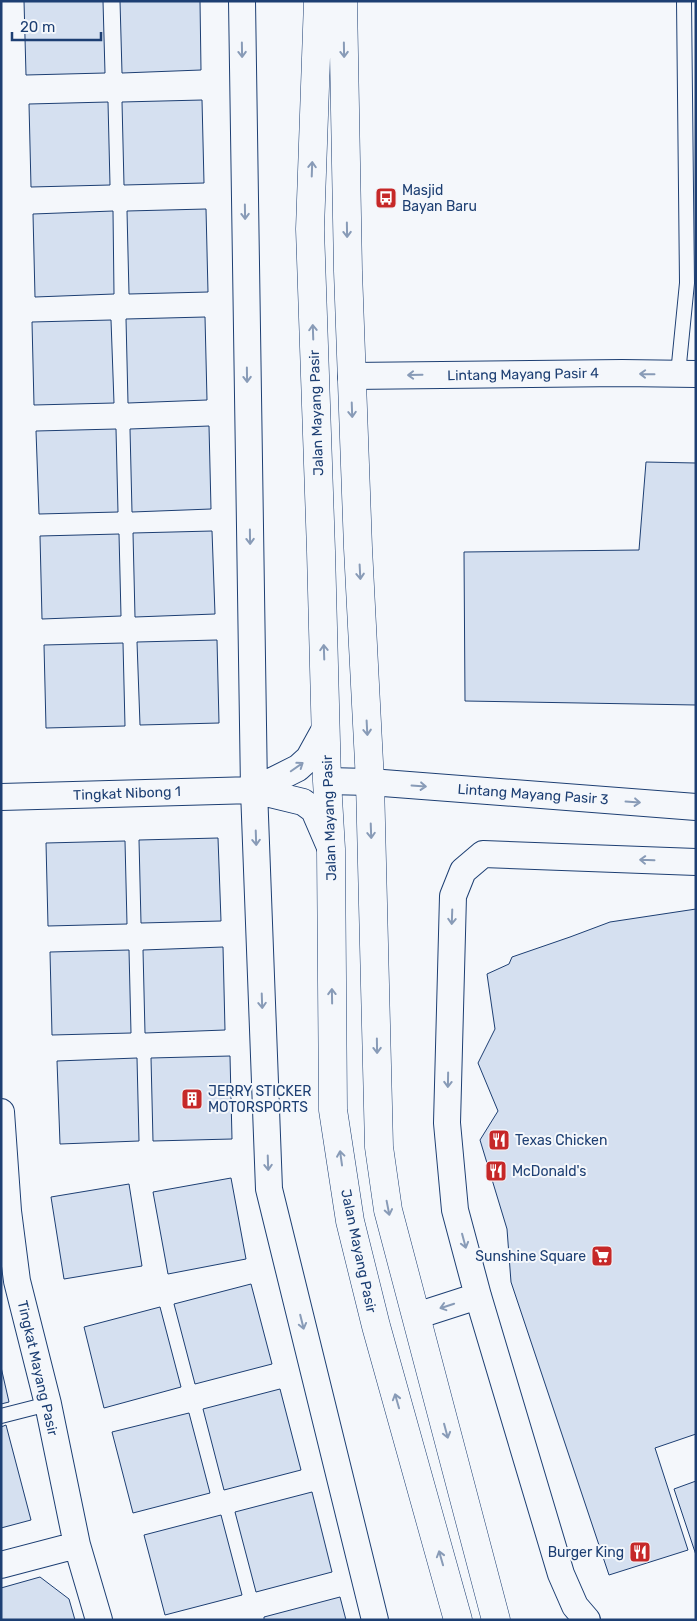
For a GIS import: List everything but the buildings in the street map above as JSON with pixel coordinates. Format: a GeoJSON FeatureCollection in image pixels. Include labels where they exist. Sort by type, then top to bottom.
{"type":"FeatureCollection","features":[{"type":"Feature","properties":{"kind":"street"},"geometry":{"type":"LineString","coordinates":[[242,1],[254,790],[269,1189],[375,1620]]}},
{"type":"Feature","properties":{"kind":"street","name":"Jalan Mayang Pasir"},"geometry":{"type":"LineString","coordinates":[[318,1],[310,229],[321,550],[326,781],[331,849],[333,1110],[350,1221],[376,1326],[455,1615]]}},
{"type":"Feature","properties":{"kind":"street"},"geometry":{"type":"LineString","coordinates":[[343,1],[351,376],[370,782],[379,1147],[388,1210],[493,1607],[508,1620]]}},
{"type":"Feature","properties":{"kind":"street","name":"Lintang Mayang Pasir 4"},"geometry":{"type":"LineString","coordinates":[[351,376],[687,374]]}},
{"type":"Feature","properties":{"kind":"street"},"geometry":{"type":"LineString","coordinates":[[254,790],[298,768],[309,758],[325,729]]}},
{"type":"Feature","properties":{"kind":"street","name":"Lintang Mayang Pasir 3"},"geometry":{"type":"LineString","coordinates":[[326,781],[370,782],[696,807]]}},
{"type":"Feature","properties":{"kind":"street"},"geometry":{"type":"LineString","coordinates":[[254,790],[303,802],[314,810],[331,849]]}},
{"type":"Feature","properties":{"kind":"street","name":"Tingkat Nibong 1"},"geometry":{"type":"LineString","coordinates":[[1,797],[254,790]]}},
{"type":"Feature","properties":{"kind":"street"},"geometry":{"type":"LineString","coordinates":[[587,1620],[574,1606],[561,1574],[478,1296],[455,1210],[447,1123],[453,896],[463,871],[483,854],[696,862]]}},
{"type":"Feature","properties":{"kind":"street","name":"Tingkat Mayang Pasir"},"geometry":{"type":"LineString","coordinates":[[1,1112],[8,1211],[9,1283],[48,1404],[77,1545],[99,1620]]}},
{"type":"Feature","properties":{"kind":"street"},"geometry":{"type":"LineString","coordinates":[[416,1316],[478,1296]]}},
{"type":"Feature","properties":{"kind":"street"},"geometry":{"type":"LineString","coordinates":[[1,1565],[77,1545]]}},
{"type":"Feature","properties":{"kind":"lane"},"geometry":{"type":"LineString","coordinates":[[684,1],[692,285],[687,374]]}},
{"type":"Feature","properties":{"kind":"lane"},"geometry":{"type":"LineString","coordinates":[[1,1416],[48,1404]]}},
{"type":"Feature","properties":{"kind":"place","name":"Masjid Bayan Baru"},"geometry":{"type":"Point","coordinates":[386,198]}},
{"type":"Feature","properties":{"kind":"place","name":"JERRY STICKER MOTORSPORTS"},"geometry":{"type":"Point","coordinates":[192,1099]}},
{"type":"Feature","properties":{"kind":"place","name":"Texas Chicken"},"geometry":{"type":"Point","coordinates":[499,1140]}},
{"type":"Feature","properties":{"kind":"place","name":"McDonald's"},"geometry":{"type":"Point","coordinates":[496,1171]}},
{"type":"Feature","properties":{"kind":"place","name":"Sunshine Square"},"geometry":{"type":"Point","coordinates":[602,1256]}},
{"type":"Feature","properties":{"kind":"place","name":"Burger King"},"geometry":{"type":"Point","coordinates":[640,1552]}}]}
